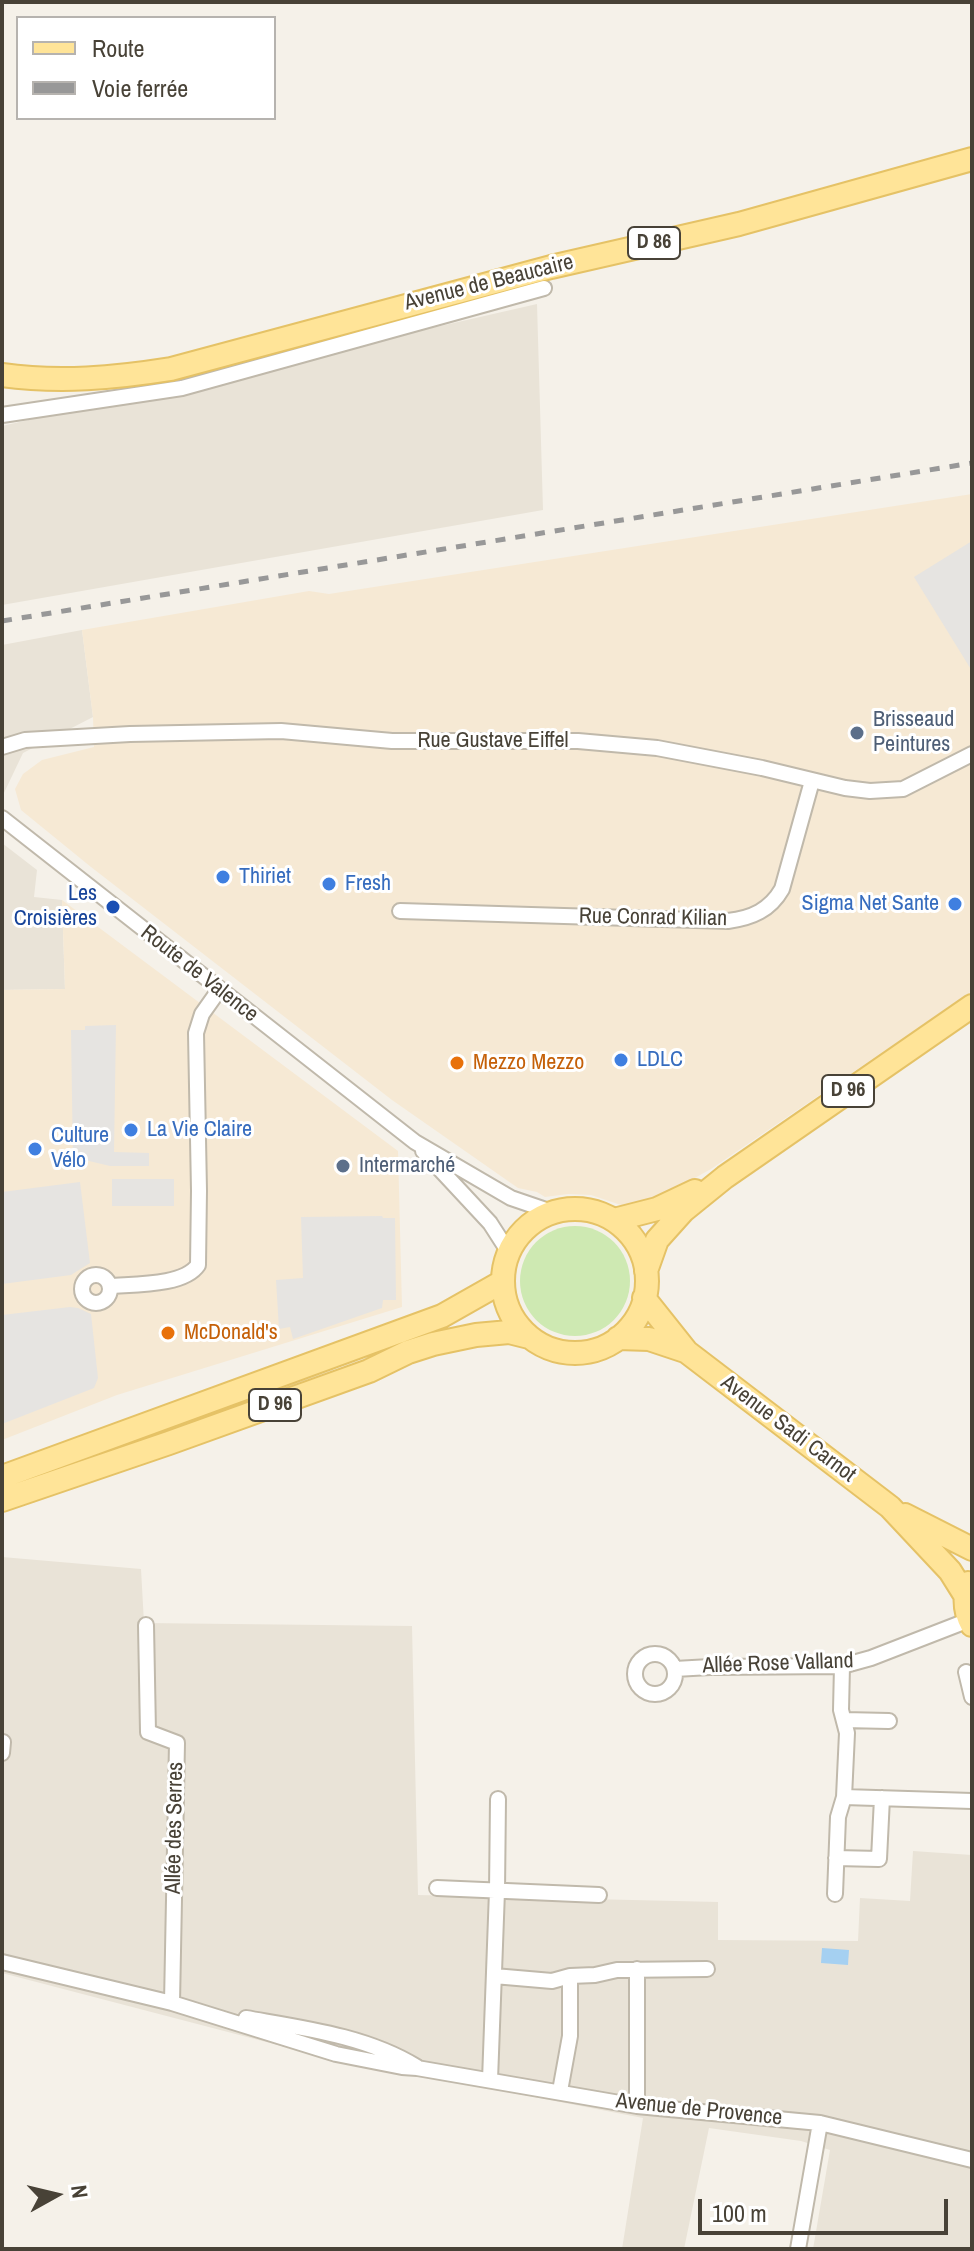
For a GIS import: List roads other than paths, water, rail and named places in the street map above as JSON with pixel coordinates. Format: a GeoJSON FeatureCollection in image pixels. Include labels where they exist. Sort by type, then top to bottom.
{"type":"FeatureCollection","features":[{"type":"Feature","properties":{"kind":"main road","name":"Avenue de Beaucaire"},"geometry":{"type":"LineString","coordinates":[[2,375],[78,380],[171,369],[489,282],[739,224],[972,159]]}},
{"type":"Feature","properties":{"kind":"main road","name":"D 96"},"geometry":{"type":"LineString","coordinates":[[646,1271],[657,1240],[683,1211],[725,1177],[972,1006]]}},
{"type":"Feature","properties":{"kind":"main road","name":"D 96"},"geometry":{"type":"LineString","coordinates":[[614,1220],[657,1209],[725,1177]]}},
{"type":"Feature","properties":{"kind":"main road"},"geometry":{"type":"LineString","coordinates":[[568,1208],[600,1213],[614,1220],[636,1242],[646,1271],[644,1298],[630,1327],[602,1348],[583,1352],[555,1350],[529,1337],[510,1312],[502,1282],[508,1251],[519,1234],[534,1221],[568,1208]]}},
{"type":"Feature","properties":{"kind":"main road","name":"D 96"},"geometry":{"type":"LineString","coordinates":[[2,1477],[442,1316],[502,1282]]}},
{"type":"Feature","properties":{"kind":"main road","name":"Avenue Sadi Carnot"},"geometry":{"type":"LineString","coordinates":[[644,1298],[687,1352],[890,1507],[950,1571],[969,1586]]}},
{"type":"Feature","properties":{"kind":"main road","name":"D 96"},"geometry":{"type":"LineString","coordinates":[[2,1500],[326,1386],[433,1344],[509,1332],[529,1337]]}},
{"type":"Feature","properties":{"kind":"main road","name":"Avenue Sadi Carnot"},"geometry":{"type":"LineString","coordinates":[[618,1338],[649,1339],[687,1352]]}},
{"type":"Feature","properties":{"kind":"main road","name":"Avenue Sadi Carnot"},"geometry":{"type":"LineString","coordinates":[[890,1507],[972,1549]]}},
{"type":"Feature","properties":{"kind":"main road"},"geometry":{"type":"LineString","coordinates":[[969,1586],[965,1607],[970,1622]]}},
{"type":"Feature","properties":{"kind":"street","name":"Avenue de Beaucaire"},"geometry":{"type":"LineString","coordinates":[[2,415],[182,388],[544,288]]}},
{"type":"Feature","properties":{"kind":"street","name":"Rue Gustave Eiffel"},"geometry":{"type":"LineString","coordinates":[[2,747],[25,740],[281,731],[392,741],[578,741],[657,748],[870,791],[903,789],[972,754]]}},
{"type":"Feature","properties":{"kind":"street","name":"Rue Conrad Kilian"},"geometry":{"type":"LineString","coordinates":[[400,911],[744,919],[776,900],[782,889],[812,781]]}},
{"type":"Feature","properties":{"kind":"street","name":"Route de Valence"},"geometry":{"type":"LineString","coordinates":[[2,818],[415,1142]]}},
{"type":"Feature","properties":{"kind":"street"},"geometry":{"type":"LineString","coordinates":[[110,1286],[179,1279],[198,1265],[196,1033],[202,1014],[219,990]]}},
{"type":"Feature","properties":{"kind":"street"},"geometry":{"type":"LineString","coordinates":[[415,1142],[511,1198],[552,1212]]}},
{"type":"Feature","properties":{"kind":"street"},"geometry":{"type":"LineString","coordinates":[[415,1142],[490,1223],[508,1251]]}},
{"type":"Feature","properties":{"kind":"street","name":"Allée Rose Valland"},"geometry":{"type":"LineString","coordinates":[[675,1669],[842,1666],[970,1622]]}},
{"type":"Feature","properties":{"kind":"street","name":"Allée des Serres"},"geometry":{"type":"LineString","coordinates":[[146,1625],[148,1732],[177,1743],[172,2003]]}},
{"type":"Feature","properties":{"kind":"street"},"geometry":{"type":"LineString","coordinates":[[835,1894],[838,1817],[844,1797],[847,1733],[841,1710],[842,1666]]}},
{"type":"Feature","properties":{"kind":"street"},"geometry":{"type":"LineString","coordinates":[[966,1672],[972,1697]]}},
{"type":"Feature","properties":{"kind":"street"},"geometry":{"type":"LineString","coordinates":[[844,1720],[889,1721]]}},
{"type":"Feature","properties":{"kind":"street"},"geometry":{"type":"LineString","coordinates":[[2,1753],[3,1742]]}},
{"type":"Feature","properties":{"kind":"street"},"geometry":{"type":"LineString","coordinates":[[844,1797],[972,1801]]}},
{"type":"Feature","properties":{"kind":"street"},"geometry":{"type":"LineString","coordinates":[[836,1858],[879,1859],[882,1798]]}},
{"type":"Feature","properties":{"kind":"street"},"geometry":{"type":"LineString","coordinates":[[490,2080],[498,1799]]}},
{"type":"Feature","properties":{"kind":"street"},"geometry":{"type":"LineString","coordinates":[[437,1888],[599,1895]]}},
{"type":"Feature","properties":{"kind":"street","name":"Avenue de Provence"},"geometry":{"type":"LineString","coordinates":[[2,1962],[172,2003],[336,2054],[637,2106],[820,2123],[972,2160]]}},
{"type":"Feature","properties":{"kind":"street"},"geometry":{"type":"LineString","coordinates":[[637,1969],[637,2106]]}},
{"type":"Feature","properties":{"kind":"street"},"geometry":{"type":"LineString","coordinates":[[494,1976],[552,1981],[617,1970],[707,1969]]}},
{"type":"Feature","properties":{"kind":"street"},"geometry":{"type":"LineString","coordinates":[[560,2091],[570,2036],[570,1976]]}},
{"type":"Feature","properties":{"kind":"street"},"geometry":{"type":"LineString","coordinates":[[798,2249],[820,2123]]}},
{"type":"Feature","properties":{"kind":"water"},"geometry":{"type":"Polygon","coordinates":[[[822,1948],[849,1950],[848,1965],[821,1963],[822,1948]]]}},
{"type":"Feature","properties":{"kind":"railway"},"geometry":{"type":"LineString","coordinates":[[2,621],[972,463]]}},
{"type":"Feature","properties":{"kind":"place","name":"Brisseaud Peintures"},"geometry":{"type":"Point","coordinates":[857,733]}},
{"type":"Feature","properties":{"kind":"place","name":"Thiriet"},"geometry":{"type":"Point","coordinates":[223,877]}},
{"type":"Feature","properties":{"kind":"place","name":"Fresh"},"geometry":{"type":"Point","coordinates":[329,884]}},
{"type":"Feature","properties":{"kind":"place","name":"Sigma Net Sante"},"geometry":{"type":"Point","coordinates":[955,904]}},
{"type":"Feature","properties":{"kind":"place","name":"Les Croisières"},"geometry":{"type":"Point","coordinates":[113,907]}},
{"type":"Feature","properties":{"kind":"place","name":"LDLC"},"geometry":{"type":"Point","coordinates":[621,1060]}},
{"type":"Feature","properties":{"kind":"place","name":"Mezzo Mezzo"},"geometry":{"type":"Point","coordinates":[457,1063]}},
{"type":"Feature","properties":{"kind":"place","name":"La Vie Claire"},"geometry":{"type":"Point","coordinates":[131,1130]}},
{"type":"Feature","properties":{"kind":"place","name":"Culture Vélo"},"geometry":{"type":"Point","coordinates":[35,1149]}},
{"type":"Feature","properties":{"kind":"place","name":"Intermarché"},"geometry":{"type":"Point","coordinates":[343,1166]}},
{"type":"Feature","properties":{"kind":"place","name":"McDonald's"},"geometry":{"type":"Point","coordinates":[168,1333]}}]}
